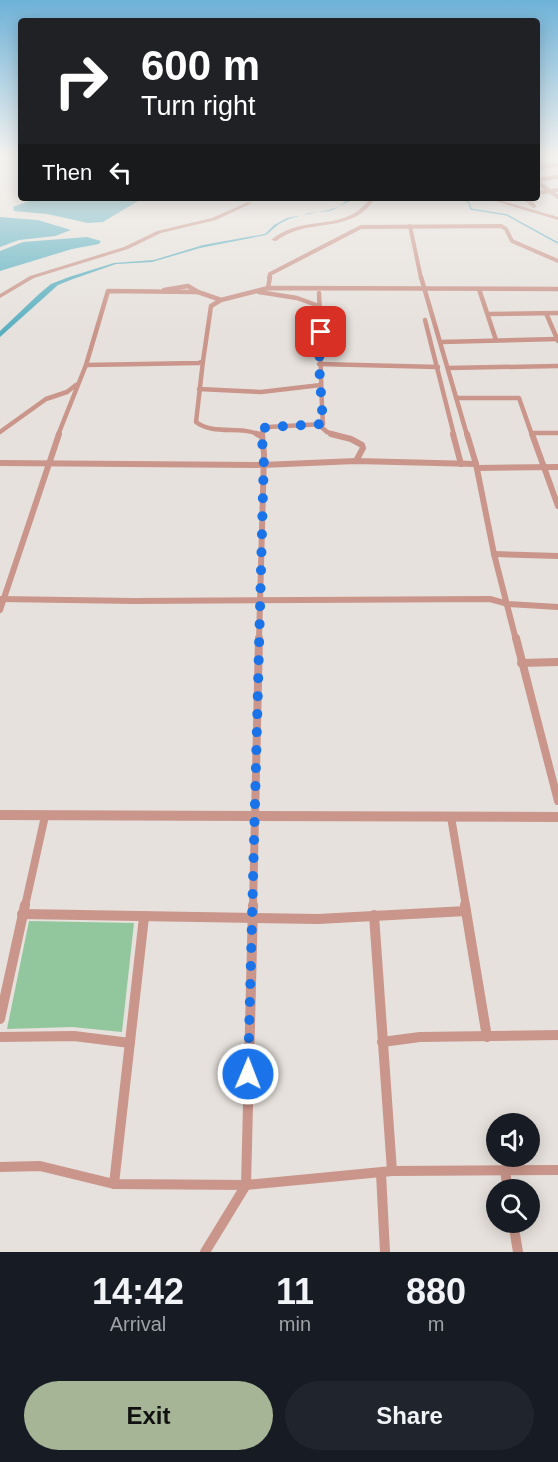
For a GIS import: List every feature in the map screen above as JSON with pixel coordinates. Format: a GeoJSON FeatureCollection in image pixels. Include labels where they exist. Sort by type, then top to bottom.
{"type":"FeatureCollection","features":[{"type":"Feature","properties":{"kind":"street"},"geometry":{"type":"LineString","coordinates":[[0,296],[32,277],[83,259],[126,248],[159,232],[214,219],[223,214]]}},
{"type":"Feature","properties":{"kind":"street"},"geometry":{"type":"LineString","coordinates":[[274,240],[283,233],[307,224],[327,224],[356,214]]}},
{"type":"Feature","properties":{"kind":"street"},"geometry":{"type":"LineString","coordinates":[[542,214],[558,219]]}},
{"type":"Feature","properties":{"kind":"street"},"geometry":{"type":"LineString","coordinates":[[410,226],[423,288],[441,342],[476,466],[494,554],[558,801]]}},
{"type":"Feature","properties":{"kind":"street"},"geometry":{"type":"LineString","coordinates":[[267,288],[270,274],[361,227],[501,226],[506,229],[512,241],[558,261]]}},
{"type":"Feature","properties":{"kind":"street"},"geometry":{"type":"LineString","coordinates":[[261,436],[245,429],[201,427],[196,422],[211,306],[221,300],[267,288],[558,289]]}},
{"type":"Feature","properties":{"kind":"street"},"geometry":{"type":"LineString","coordinates":[[479,289],[496,340]]}},
{"type":"Feature","properties":{"kind":"street"},"geometry":{"type":"LineString","coordinates":[[0,610],[48,462],[86,365],[108,291],[198,292],[221,300]]}},
{"type":"Feature","properties":{"kind":"street"},"geometry":{"type":"LineString","coordinates":[[253,292],[297,298],[319,306]]}},
{"type":"Feature","properties":{"kind":"street"},"geometry":{"type":"LineString","coordinates":[[205,1252],[215,1241],[234,1201],[246,1185],[264,454],[261,436],[264,428],[268,427],[323,424],[319,364],[321,332],[319,293]]}},
{"type":"Feature","properties":{"kind":"street"},"geometry":{"type":"LineString","coordinates":[[441,342],[558,340],[546,313]]}},
{"type":"Feature","properties":{"kind":"street"},"geometry":{"type":"LineString","coordinates":[[489,314],[558,313]]}},
{"type":"Feature","properties":{"kind":"street"},"geometry":{"type":"LineString","coordinates":[[425,320],[461,464]]}},
{"type":"Feature","properties":{"kind":"street"},"geometry":{"type":"LineString","coordinates":[[86,365],[203,362]]}},
{"type":"Feature","properties":{"kind":"street"},"geometry":{"type":"LineString","coordinates":[[319,364],[438,367]]}},
{"type":"Feature","properties":{"kind":"street"},"geometry":{"type":"LineString","coordinates":[[448,368],[558,366]]}},
{"type":"Feature","properties":{"kind":"street"},"geometry":{"type":"LineString","coordinates":[[0,432],[46,399],[67,392],[78,384]]}},
{"type":"Feature","properties":{"kind":"street"},"geometry":{"type":"LineString","coordinates":[[199,389],[261,392],[321,385]]}},
{"type":"Feature","properties":{"kind":"street"},"geometry":{"type":"LineString","coordinates":[[456,398],[519,398],[558,506]]}},
{"type":"Feature","properties":{"kind":"street"},"geometry":{"type":"LineString","coordinates":[[318,424],[321,430],[329,434],[353,440],[362,445],[363,448],[356,461]]}},
{"type":"Feature","properties":{"kind":"street"},"geometry":{"type":"LineString","coordinates":[[532,433],[558,433]]}},
{"type":"Feature","properties":{"kind":"street"},"geometry":{"type":"LineString","coordinates":[[0,463],[262,465],[356,461],[558,467]]}},
{"type":"Feature","properties":{"kind":"street"},"geometry":{"type":"LineString","coordinates":[[494,554],[558,556]]}},
{"type":"Feature","properties":{"kind":"street"},"geometry":{"type":"LineString","coordinates":[[2,599],[490,600],[508,604],[558,607]]}},
{"type":"Feature","properties":{"kind":"street"},"geometry":{"type":"LineString","coordinates":[[521,663],[558,662]]}},
{"type":"Feature","properties":{"kind":"street"},"geometry":{"type":"LineString","coordinates":[[0,815],[558,817]]}},
{"type":"Feature","properties":{"kind":"street"},"geometry":{"type":"LineString","coordinates":[[0,1019],[45,816]]}},
{"type":"Feature","properties":{"kind":"street"},"geometry":{"type":"LineString","coordinates":[[451,817],[487,1037]]}},
{"type":"Feature","properties":{"kind":"street"},"geometry":{"type":"LineString","coordinates":[[22,914],[318,919],[466,911]]}},
{"type":"Feature","properties":{"kind":"street"},"geometry":{"type":"LineString","coordinates":[[374,915],[387,1172],[386,1252]]}},
{"type":"Feature","properties":{"kind":"street"},"geometry":{"type":"LineString","coordinates":[[114,1184],[144,916]]}},
{"type":"Feature","properties":{"kind":"street"},"geometry":{"type":"LineString","coordinates":[[382,1042],[420,1037],[558,1035]]}},
{"type":"Feature","properties":{"kind":"street"},"geometry":{"type":"LineString","coordinates":[[0,1037],[74,1036],[130,1043]]}},
{"type":"Feature","properties":{"kind":"street"},"geometry":{"type":"LineString","coordinates":[[0,1167],[40,1166],[114,1184],[246,1185],[387,1172],[558,1170]]}},
{"type":"Feature","properties":{"kind":"street"},"geometry":{"type":"LineString","coordinates":[[505,1171],[506,1179]]}},
{"type":"Feature","properties":{"kind":"street"},"geometry":{"type":"LineString","coordinates":[[515,1233],[518,1252]]}},
{"type":"Feature","properties":{"kind":"green space"},"geometry":{"type":"Polygon","coordinates":[[[29,921],[134,923],[122,1032],[72,1027],[7,1029],[29,921]]]}},
{"type":"Feature","properties":{"kind":"water"},"geometry":{"type":"Polygon","coordinates":[[[49,214],[116,214],[103,222],[88,223],[49,214]]]}},
{"type":"Feature","properties":{"kind":"water"},"geometry":{"type":"Polygon","coordinates":[[[302,215],[279,224],[266,235],[200,248],[152,262],[116,264],[58,285],[0,337],[0,331],[51,284],[114,263],[154,260],[203,245],[265,234],[274,225],[287,218],[302,215]]]}},
{"type":"Feature","properties":{"kind":"water"},"geometry":{"type":"Polygon","coordinates":[[[0,217],[38,220],[71,230],[55,236],[19,240],[0,247],[0,217]]]}},
{"type":"Feature","properties":{"kind":"water"},"geometry":{"type":"Polygon","coordinates":[[[87,237],[101,241],[99,244],[72,249],[0,271],[0,251],[23,242],[87,237]]]}},
{"type":"Feature","properties":{"kind":"waterway"},"geometry":{"type":"LineString","coordinates":[[504,214],[558,243]]}},
{"type":"Feature","properties":{"kind":"route"},"geometry":{"type":"LineString","coordinates":[[248,1074],[264,454],[261,432],[264,428],[275,425],[323,424],[319,364],[321,332]]}}]}
